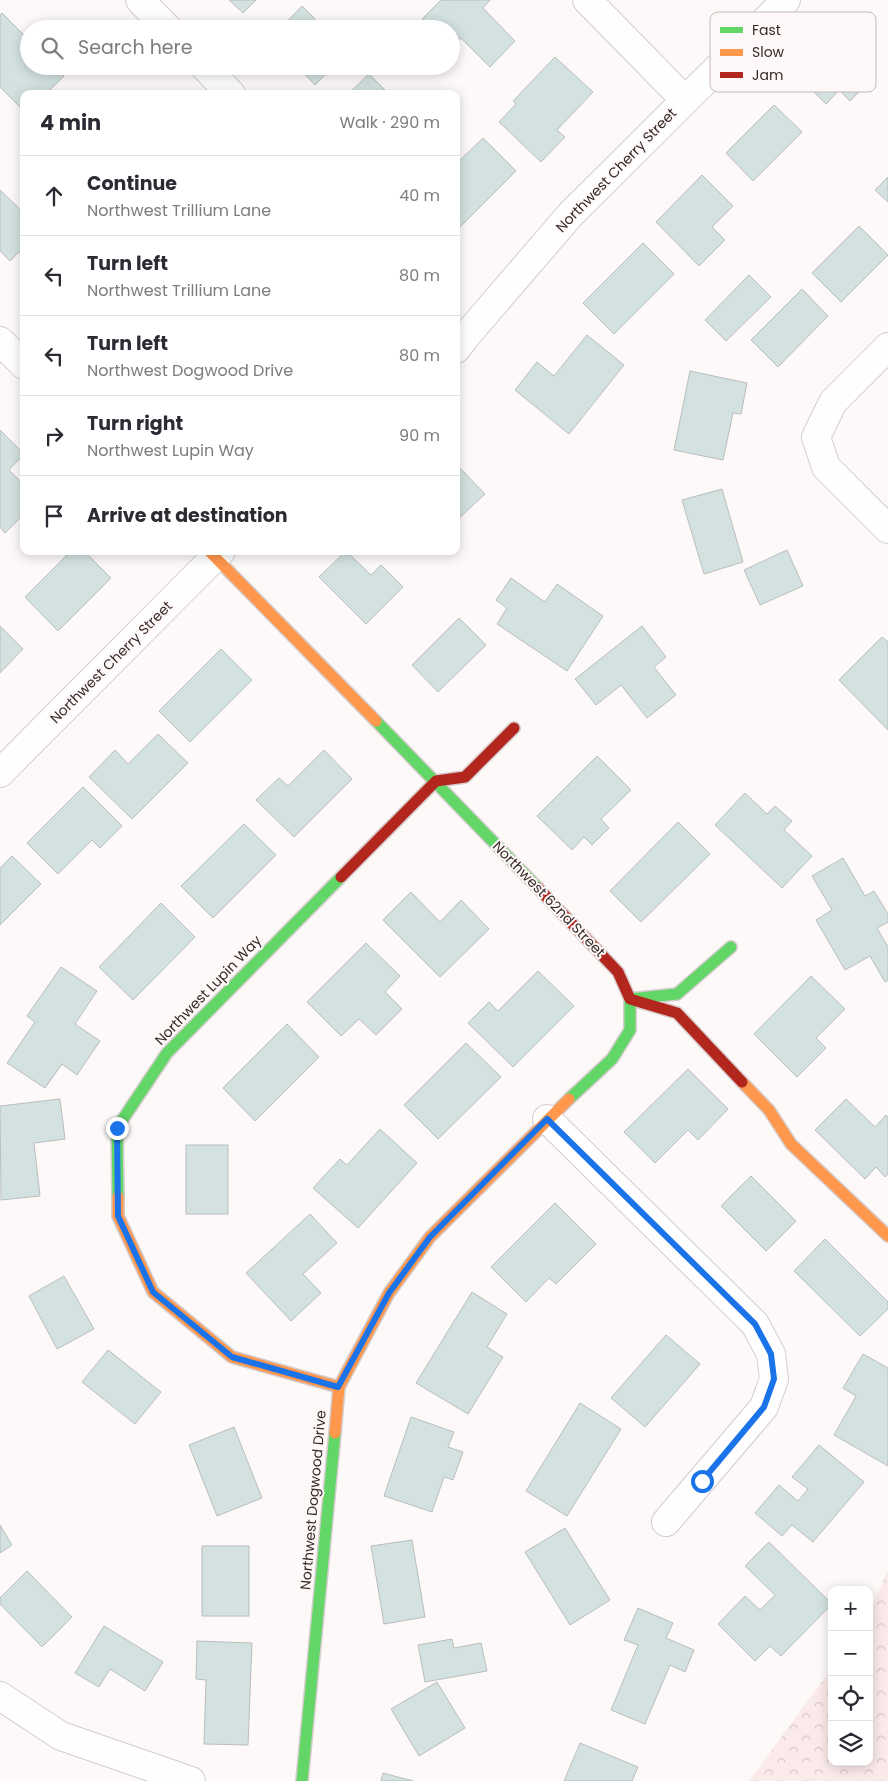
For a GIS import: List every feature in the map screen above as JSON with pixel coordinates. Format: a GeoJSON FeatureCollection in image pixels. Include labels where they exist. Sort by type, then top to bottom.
{"type":"FeatureCollection","features":[{"type":"Feature","properties":{"kind":"street"},"geometry":{"type":"LineString","coordinates":[[140,0],[159,20]]}},
{"type":"Feature","properties":{"kind":"street"},"geometry":{"type":"LineString","coordinates":[[587,0],[685,100]]}},
{"type":"Feature","properties":{"kind":"street","name":"Northwest Cherry Street"},"geometry":{"type":"LineString","coordinates":[[774,12],[786,0]]}},
{"type":"Feature","properties":{"kind":"street"},"geometry":{"type":"LineString","coordinates":[[213,75],[227,90]]}},
{"type":"Feature","properties":{"kind":"street","name":"Northwest Cherry Street"},"geometry":{"type":"LineString","coordinates":[[460,336],[570,215],[710,75]]}},
{"type":"Feature","properties":{"kind":"street"},"geometry":{"type":"LineString","coordinates":[[0,341],[20,360]]}},
{"type":"Feature","properties":{"kind":"street"},"geometry":{"type":"LineString","coordinates":[[888,347],[833,402],[816,437],[826,467],[888,529]]}},
{"type":"Feature","properties":{"kind":"street","name":"Northwest Cherry Street"},"geometry":{"type":"LineString","coordinates":[[0,773],[213,555]]}},
{"type":"Feature","properties":{"kind":"street","name":"Northwest 62nd Street"},"geometry":{"type":"LineString","coordinates":[[217,555],[618,972],[630,999]]}},
{"type":"Feature","properties":{"kind":"street"},"geometry":{"type":"LineString","coordinates":[[436,781],[465,777],[514,728]]}},
{"type":"Feature","properties":{"kind":"street","name":"Northwest Lupin Way"},"geometry":{"type":"LineString","coordinates":[[338,1387],[232,1357],[153,1292],[118,1216],[117,1128],[166,1053],[436,781]]}},
{"type":"Feature","properties":{"kind":"street"},"geometry":{"type":"LineString","coordinates":[[630,999],[678,994],[731,947]]}},
{"type":"Feature","properties":{"kind":"street"},"geometry":{"type":"LineString","coordinates":[[630,999],[677,1013],[769,1110],[791,1144],[888,1236]]}},
{"type":"Feature","properties":{"kind":"street","name":"Northwest Dogwood Drive"},"geometry":{"type":"LineString","coordinates":[[302,1781],[338,1387],[389,1293],[430,1237],[547,1119],[612,1059],[630,1030],[630,999]]}},
{"type":"Feature","properties":{"kind":"street"},"geometry":{"type":"LineString","coordinates":[[547,1119],[755,1324],[771,1354],[774,1379],[764,1407],[666,1522]]}},
{"type":"Feature","properties":{"kind":"street"},"geometry":{"type":"LineString","coordinates":[[0,1696],[61,1736],[191,1781]]}},
{"type":"Feature","properties":{"kind":"green space"},"geometry":{"type":"Polygon","coordinates":[[[888,1570],[888,1781],[749,1781],[828,1673],[828,1766],[873,1766],[873,1605],[888,1570]]]}},
{"type":"Feature","properties":{"kind":"building"},"geometry":{"type":"Polygon","coordinates":[[[229,0],[256,0],[243,13],[229,0]]]}},
{"type":"Feature","properties":{"kind":"building"},"geometry":{"type":"Polygon","coordinates":[[[441,0],[490,0],[483,8],[515,41],[490,67],[460,39],[460,20],[422,19],[441,0]]]}},
{"type":"Feature","properties":{"kind":"building"},"geometry":{"type":"Polygon","coordinates":[[[302,6],[316,20],[289,20],[302,6]]]}},
{"type":"Feature","properties":{"kind":"building"},"geometry":{"type":"Polygon","coordinates":[[[2,13],[20,31],[20,75],[64,76],[50,90],[20,90],[20,107],[0,87],[0,15],[2,13]]]}},
{"type":"Feature","properties":{"kind":"building"},"geometry":{"type":"Polygon","coordinates":[[[555,57],[593,92],[557,130],[565,137],[541,162],[499,122],[516,104],[513,101],[555,57]]]}},
{"type":"Feature","properties":{"kind":"building"},"geometry":{"type":"Polygon","coordinates":[[[306,75],[325,75],[315,85],[306,75]]]}},
{"type":"Feature","properties":{"kind":"building"},"geometry":{"type":"Polygon","coordinates":[[[370,75],[385,90],[352,90],[370,75]]]}},
{"type":"Feature","properties":{"kind":"building"},"geometry":{"type":"Polygon","coordinates":[[[814,92],[837,92],[826,104],[814,92]]]}},
{"type":"Feature","properties":{"kind":"building"},"geometry":{"type":"Polygon","coordinates":[[[841,92],[859,92],[850,101],[841,92]]]}},
{"type":"Feature","properties":{"kind":"building"},"geometry":{"type":"Polygon","coordinates":[[[774,105],[802,132],[753,181],[726,153],[774,105]]]}},
{"type":"Feature","properties":{"kind":"building"},"geometry":{"type":"Polygon","coordinates":[[[483,138],[516,171],[460,227],[460,160],[483,138]]]}},
{"type":"Feature","properties":{"kind":"building"},"geometry":{"type":"Polygon","coordinates":[[[702,175],[733,206],[712,227],[725,240],[699,266],[656,222],[702,175]]]}},
{"type":"Feature","properties":{"kind":"building"},"geometry":{"type":"Polygon","coordinates":[[[888,177],[888,202],[875,190],[888,177]]]}},
{"type":"Feature","properties":{"kind":"building"},"geometry":{"type":"Polygon","coordinates":[[[0,190],[20,209],[20,251],[10,261],[0,251],[0,190]]]}},
{"type":"Feature","properties":{"kind":"building"},"geometry":{"type":"Polygon","coordinates":[[[859,226],[888,255],[841,302],[812,273],[859,226]]]}},
{"type":"Feature","properties":{"kind":"building"},"geometry":{"type":"Polygon","coordinates":[[[643,243],[674,274],[614,334],[583,303],[643,243]]]}},
{"type":"Feature","properties":{"kind":"building"},"geometry":{"type":"Polygon","coordinates":[[[749,275],[771,297],[726,341],[705,320],[749,275]]]}},
{"type":"Feature","properties":{"kind":"building"},"geometry":{"type":"Polygon","coordinates":[[[802,289],[828,316],[778,367],[751,340],[802,289]]]}},
{"type":"Feature","properties":{"kind":"building"},"geometry":{"type":"Polygon","coordinates":[[[587,335],[624,365],[569,434],[515,390],[537,362],[554,376],[587,335]]]}},
{"type":"Feature","properties":{"kind":"building"},"geometry":{"type":"Polygon","coordinates":[[[690,371],[747,383],[741,414],[733,413],[723,460],[674,450],[690,371]]]}},
{"type":"Feature","properties":{"kind":"building"},"geometry":{"type":"Polygon","coordinates":[[[0,430],[20,450],[20,458],[9,470],[20,481],[20,518],[5,533],[0,527],[0,430]]]}},
{"type":"Feature","properties":{"kind":"building"},"geometry":{"type":"Polygon","coordinates":[[[460,468],[485,494],[460,517],[460,468]]]}},
{"type":"Feature","properties":{"kind":"building"},"geometry":{"type":"Polygon","coordinates":[[[722,489],[743,562],[704,574],[682,500],[722,489]]]}},
{"type":"Feature","properties":{"kind":"building"},"geometry":{"type":"Polygon","coordinates":[[[787,550],[803,586],[760,605],[744,570],[787,550]]]}},
{"type":"Feature","properties":{"kind":"building"},"geometry":{"type":"Polygon","coordinates":[[[67,555],[88,555],[111,578],[58,631],[25,597],[67,555]]]}},
{"type":"Feature","properties":{"kind":"building"},"geometry":{"type":"Polygon","coordinates":[[[342,555],[350,555],[371,575],[381,565],[403,587],[366,624],[319,577],[342,555]]]}},
{"type":"Feature","properties":{"kind":"building"},"geometry":{"type":"Polygon","coordinates":[[[511,578],[545,602],[557,584],[603,616],[567,671],[497,624],[507,608],[496,600],[511,578]]]}},
{"type":"Feature","properties":{"kind":"building"},"geometry":{"type":"Polygon","coordinates":[[[459,618],[486,645],[438,692],[412,665],[459,618]]]}},
{"type":"Feature","properties":{"kind":"building"},"geometry":{"type":"Polygon","coordinates":[[[0,626],[23,649],[0,673],[0,626]]]}},
{"type":"Feature","properties":{"kind":"building"},"geometry":{"type":"Polygon","coordinates":[[[642,626],[666,657],[654,667],[676,695],[647,718],[621,685],[596,705],[575,679],[642,626]]]}},
{"type":"Feature","properties":{"kind":"building"},"geometry":{"type":"Polygon","coordinates":[[[882,637],[888,642],[888,730],[839,680],[882,637]]]}},
{"type":"Feature","properties":{"kind":"building"},"geometry":{"type":"Polygon","coordinates":[[[221,649],[252,680],[190,742],[159,711],[221,649]]]}},
{"type":"Feature","properties":{"kind":"building"},"geometry":{"type":"Polygon","coordinates":[[[158,734],[188,763],[132,819],[89,777],[115,750],[128,764],[158,734]]]}},
{"type":"Feature","properties":{"kind":"building"},"geometry":{"type":"Polygon","coordinates":[[[324,750],[352,779],[294,837],[256,800],[279,778],[288,786],[324,750]]]}},
{"type":"Feature","properties":{"kind":"building"},"geometry":{"type":"Polygon","coordinates":[[[597,756],[631,790],[601,819],[609,828],[592,845],[584,837],[572,850],[537,816],[597,756]]]}},
{"type":"Feature","properties":{"kind":"building"},"geometry":{"type":"Polygon","coordinates":[[[83,787],[122,826],[100,848],[92,840],[58,874],[27,843],[83,787]]]}},
{"type":"Feature","properties":{"kind":"building"},"geometry":{"type":"Polygon","coordinates":[[[745,793],[767,814],[775,806],[792,821],[784,830],[812,856],[782,888],[715,825],[745,793]]]}},
{"type":"Feature","properties":{"kind":"building"},"geometry":{"type":"Polygon","coordinates":[[[678,822],[710,854],[641,922],[610,891],[678,822]]]}},
{"type":"Feature","properties":{"kind":"building"},"geometry":{"type":"Polygon","coordinates":[[[244,824],[276,855],[213,918],[181,886],[244,824]]]}},
{"type":"Feature","properties":{"kind":"building"},"geometry":{"type":"Polygon","coordinates":[[[12,856],[41,884],[0,925],[0,868],[12,856]]]}},
{"type":"Feature","properties":{"kind":"building"},"geometry":{"type":"Polygon","coordinates":[[[843,858],[865,896],[874,891],[888,914],[888,922],[877,928],[888,947],[888,980],[885,982],[870,956],[845,970],[816,920],[832,910],[812,876],[843,858]]]}},
{"type":"Feature","properties":{"kind":"building"},"geometry":{"type":"Polygon","coordinates":[[[411,892],[440,922],[461,900],[489,929],[440,977],[383,920],[411,892]]]}},
{"type":"Feature","properties":{"kind":"building"},"geometry":{"type":"Polygon","coordinates":[[[161,903],[195,937],[133,1000],[99,967],[161,903]]]}},
{"type":"Feature","properties":{"kind":"building"},"geometry":{"type":"Polygon","coordinates":[[[366,943],[400,976],[385,992],[402,1009],[376,1035],[359,1019],[341,1036],[307,1002],[366,943]]]}},
{"type":"Feature","properties":{"kind":"building"},"geometry":{"type":"Polygon","coordinates":[[[61,967],[97,991],[75,1024],[100,1041],[77,1075],[62,1064],[45,1088],[7,1063],[35,1022],[27,1016],[61,967]]]}},
{"type":"Feature","properties":{"kind":"building"},"geometry":{"type":"Polygon","coordinates":[[[538,971],[574,1006],[513,1067],[468,1023],[489,1002],[498,1011],[538,971]]]}},
{"type":"Feature","properties":{"kind":"building"},"geometry":{"type":"Polygon","coordinates":[[[811,976],[845,1009],[816,1038],[826,1048],[797,1077],[754,1034],[811,976]]]}},
{"type":"Feature","properties":{"kind":"building"},"geometry":{"type":"Polygon","coordinates":[[[287,1024],[319,1057],[255,1121],[223,1088],[287,1024]]]}},
{"type":"Feature","properties":{"kind":"building"},"geometry":{"type":"Polygon","coordinates":[[[466,1043],[501,1077],[438,1139],[404,1105],[466,1043]]]}},
{"type":"Feature","properties":{"kind":"building"},"geometry":{"type":"Polygon","coordinates":[[[688,1069],[728,1109],[698,1140],[688,1130],[655,1163],[624,1132],[688,1069]]]}},
{"type":"Feature","properties":{"kind":"building"},"geometry":{"type":"Polygon","coordinates":[[[60,1099],[65,1139],[34,1143],[40,1196],[1,1200],[0,1106],[60,1099]]]}},
{"type":"Feature","properties":{"kind":"building"},"geometry":{"type":"Polygon","coordinates":[[[846,1099],[875,1127],[886,1115],[888,1117],[888,1174],[885,1177],[876,1167],[865,1179],[815,1130],[846,1099]]]}},
{"type":"Feature","properties":{"kind":"building"},"geometry":{"type":"Polygon","coordinates":[[[380,1129],[417,1163],[358,1228],[313,1188],[340,1159],[347,1165],[380,1129]]]}},
{"type":"Feature","properties":{"kind":"building"},"geometry":{"type":"Polygon","coordinates":[[[186,1145],[228,1145],[228,1214],[186,1214],[186,1145]]]}},
{"type":"Feature","properties":{"kind":"building"},"geometry":{"type":"Polygon","coordinates":[[[751,1176],[796,1221],[766,1251],[721,1206],[751,1176]]]}},
{"type":"Feature","properties":{"kind":"building"},"geometry":{"type":"Polygon","coordinates":[[[555,1203],[596,1244],[556,1284],[549,1278],[526,1302],[491,1267],[555,1203]]]}},
{"type":"Feature","properties":{"kind":"building"},"geometry":{"type":"Polygon","coordinates":[[[310,1214],[337,1243],[303,1274],[321,1293],[291,1321],[246,1273],[310,1214]]]}},
{"type":"Feature","properties":{"kind":"building"},"geometry":{"type":"Polygon","coordinates":[[[825,1239],[888,1302],[888,1309],[860,1336],[794,1271],[825,1239]]]}},
{"type":"Feature","properties":{"kind":"building"},"geometry":{"type":"Polygon","coordinates":[[[64,1276],[94,1329],[57,1349],[29,1296],[64,1276]]]}},
{"type":"Feature","properties":{"kind":"building"},"geometry":{"type":"Polygon","coordinates":[[[472,1292],[507,1314],[487,1347],[503,1357],[468,1414],[416,1383],[472,1292]]]}},
{"type":"Feature","properties":{"kind":"building"},"geometry":{"type":"Polygon","coordinates":[[[666,1335],[700,1364],[645,1427],[611,1398],[666,1335]]]}},
{"type":"Feature","properties":{"kind":"building"},"geometry":{"type":"Polygon","coordinates":[[[108,1350],[161,1392],[135,1424],[82,1382],[108,1350]]]}},
{"type":"Feature","properties":{"kind":"building"},"geometry":{"type":"Polygon","coordinates":[[[863,1354],[888,1368],[888,1466],[834,1435],[856,1396],[843,1388],[863,1354]]]}},
{"type":"Feature","properties":{"kind":"building"},"geometry":{"type":"Polygon","coordinates":[[[580,1403],[621,1429],[567,1516],[526,1491],[580,1403]]]}},
{"type":"Feature","properties":{"kind":"building"},"geometry":{"type":"Polygon","coordinates":[[[411,1417],[454,1432],[448,1447],[463,1452],[453,1480],[444,1477],[432,1512],[384,1496],[411,1417]]]}},
{"type":"Feature","properties":{"kind":"building"},"geometry":{"type":"Polygon","coordinates":[[[234,1427],[262,1498],[217,1516],[189,1445],[234,1427]]]}},
{"type":"Feature","properties":{"kind":"building"},"geometry":{"type":"Polygon","coordinates":[[[819,1445],[864,1482],[813,1542],[792,1525],[782,1536],[755,1513],[779,1485],[798,1501],[808,1489],[792,1477],[819,1445]]]}},
{"type":"Feature","properties":{"kind":"building"},"geometry":{"type":"Polygon","coordinates":[[[0,1525],[12,1545],[0,1553],[0,1525]]]}},
{"type":"Feature","properties":{"kind":"building"},"geometry":{"type":"Polygon","coordinates":[[[565,1528],[610,1600],[570,1625],[525,1552],[565,1528]]]}},
{"type":"Feature","properties":{"kind":"building"},"geometry":{"type":"Polygon","coordinates":[[[412,1540],[425,1617],[384,1624],[371,1546],[412,1540]]]}},
{"type":"Feature","properties":{"kind":"building"},"geometry":{"type":"Polygon","coordinates":[[[769,1542],[828,1600],[828,1608],[781,1656],[770,1646],[755,1661],[718,1624],[745,1596],[760,1610],[775,1595],[745,1566],[769,1542]]]}},
{"type":"Feature","properties":{"kind":"building"},"geometry":{"type":"Polygon","coordinates":[[[202,1546],[249,1546],[249,1616],[202,1616],[202,1546]]]}},
{"type":"Feature","properties":{"kind":"building"},"geometry":{"type":"Polygon","coordinates":[[[27,1571],[72,1617],[42,1647],[0,1604],[0,1598],[27,1571]]]}},
{"type":"Feature","properties":{"kind":"building"},"geometry":{"type":"Polygon","coordinates":[[[638,1608],[673,1623],[666,1638],[694,1650],[685,1672],[670,1665],[645,1724],[611,1710],[638,1645],[624,1640],[638,1608]]]}},
{"type":"Feature","properties":{"kind":"building"},"geometry":{"type":"Polygon","coordinates":[[[104,1626],[163,1662],[145,1691],[110,1669],[99,1687],[75,1673],[104,1626]]]}},
{"type":"Feature","properties":{"kind":"building"},"geometry":{"type":"Polygon","coordinates":[[[452,1639],[454,1648],[481,1643],[487,1671],[425,1682],[418,1645],[452,1639]]]}},
{"type":"Feature","properties":{"kind":"building"},"geometry":{"type":"Polygon","coordinates":[[[197,1641],[252,1643],[248,1745],[204,1744],[206,1680],[196,1679],[197,1641]]]}},
{"type":"Feature","properties":{"kind":"building"},"geometry":{"type":"Polygon","coordinates":[[[437,1682],[465,1728],[419,1756],[391,1709],[437,1682]]]}},
{"type":"Feature","properties":{"kind":"building"},"geometry":{"type":"Polygon","coordinates":[[[580,1743],[638,1767],[632,1781],[564,1781],[580,1743]]]}},
{"type":"Feature","properties":{"kind":"building"},"geometry":{"type":"Polygon","coordinates":[[[383,1773],[413,1781],[381,1781],[383,1773]]]}},
{"type":"Feature","properties":{"kind":"traffic: fast"},"geometry":{"type":"LineString","coordinates":[[376,721],[538,888]]}},
{"type":"Feature","properties":{"kind":"traffic: fast"},"geometry":{"type":"LineString","coordinates":[[118,1197],[117,1128],[167,1053],[341,877]]}},
{"type":"Feature","properties":{"kind":"traffic: fast"},"geometry":{"type":"LineString","coordinates":[[569,1099],[612,1059],[630,1030],[630,999],[677,994],[731,947]]}},
{"type":"Feature","properties":{"kind":"traffic: fast"},"geometry":{"type":"LineString","coordinates":[[302,1781],[335,1433]]}},
{"type":"Feature","properties":{"kind":"traffic: slow"},"geometry":{"type":"LineString","coordinates":[[213,555],[376,721]]}},
{"type":"Feature","properties":{"kind":"traffic: slow"},"geometry":{"type":"LineString","coordinates":[[742,1082],[769,1110],[791,1144],[888,1236]]}},
{"type":"Feature","properties":{"kind":"traffic: slow"},"geometry":{"type":"LineString","coordinates":[[335,1433],[339,1387],[389,1293],[430,1237],[569,1099]]}},
{"type":"Feature","properties":{"kind":"traffic: slow"},"geometry":{"type":"LineString","coordinates":[[118,1197],[118,1216],[153,1292],[232,1357],[339,1387]]}},
{"type":"Feature","properties":{"kind":"traffic: jam"},"geometry":{"type":"LineString","coordinates":[[341,877],[436,781],[465,777],[514,728]]}},
{"type":"Feature","properties":{"kind":"traffic: jam"},"geometry":{"type":"LineString","coordinates":[[538,888],[618,972],[630,999],[677,1013],[742,1082]]}},
{"type":"Feature","properties":{"kind":"route"},"geometry":{"type":"LineString","coordinates":[[117,1128],[118,1216],[153,1292],[232,1357],[338,1387],[389,1293],[430,1237],[547,1119],[755,1324],[771,1354],[774,1379],[764,1407],[702,1481]]}}]}
